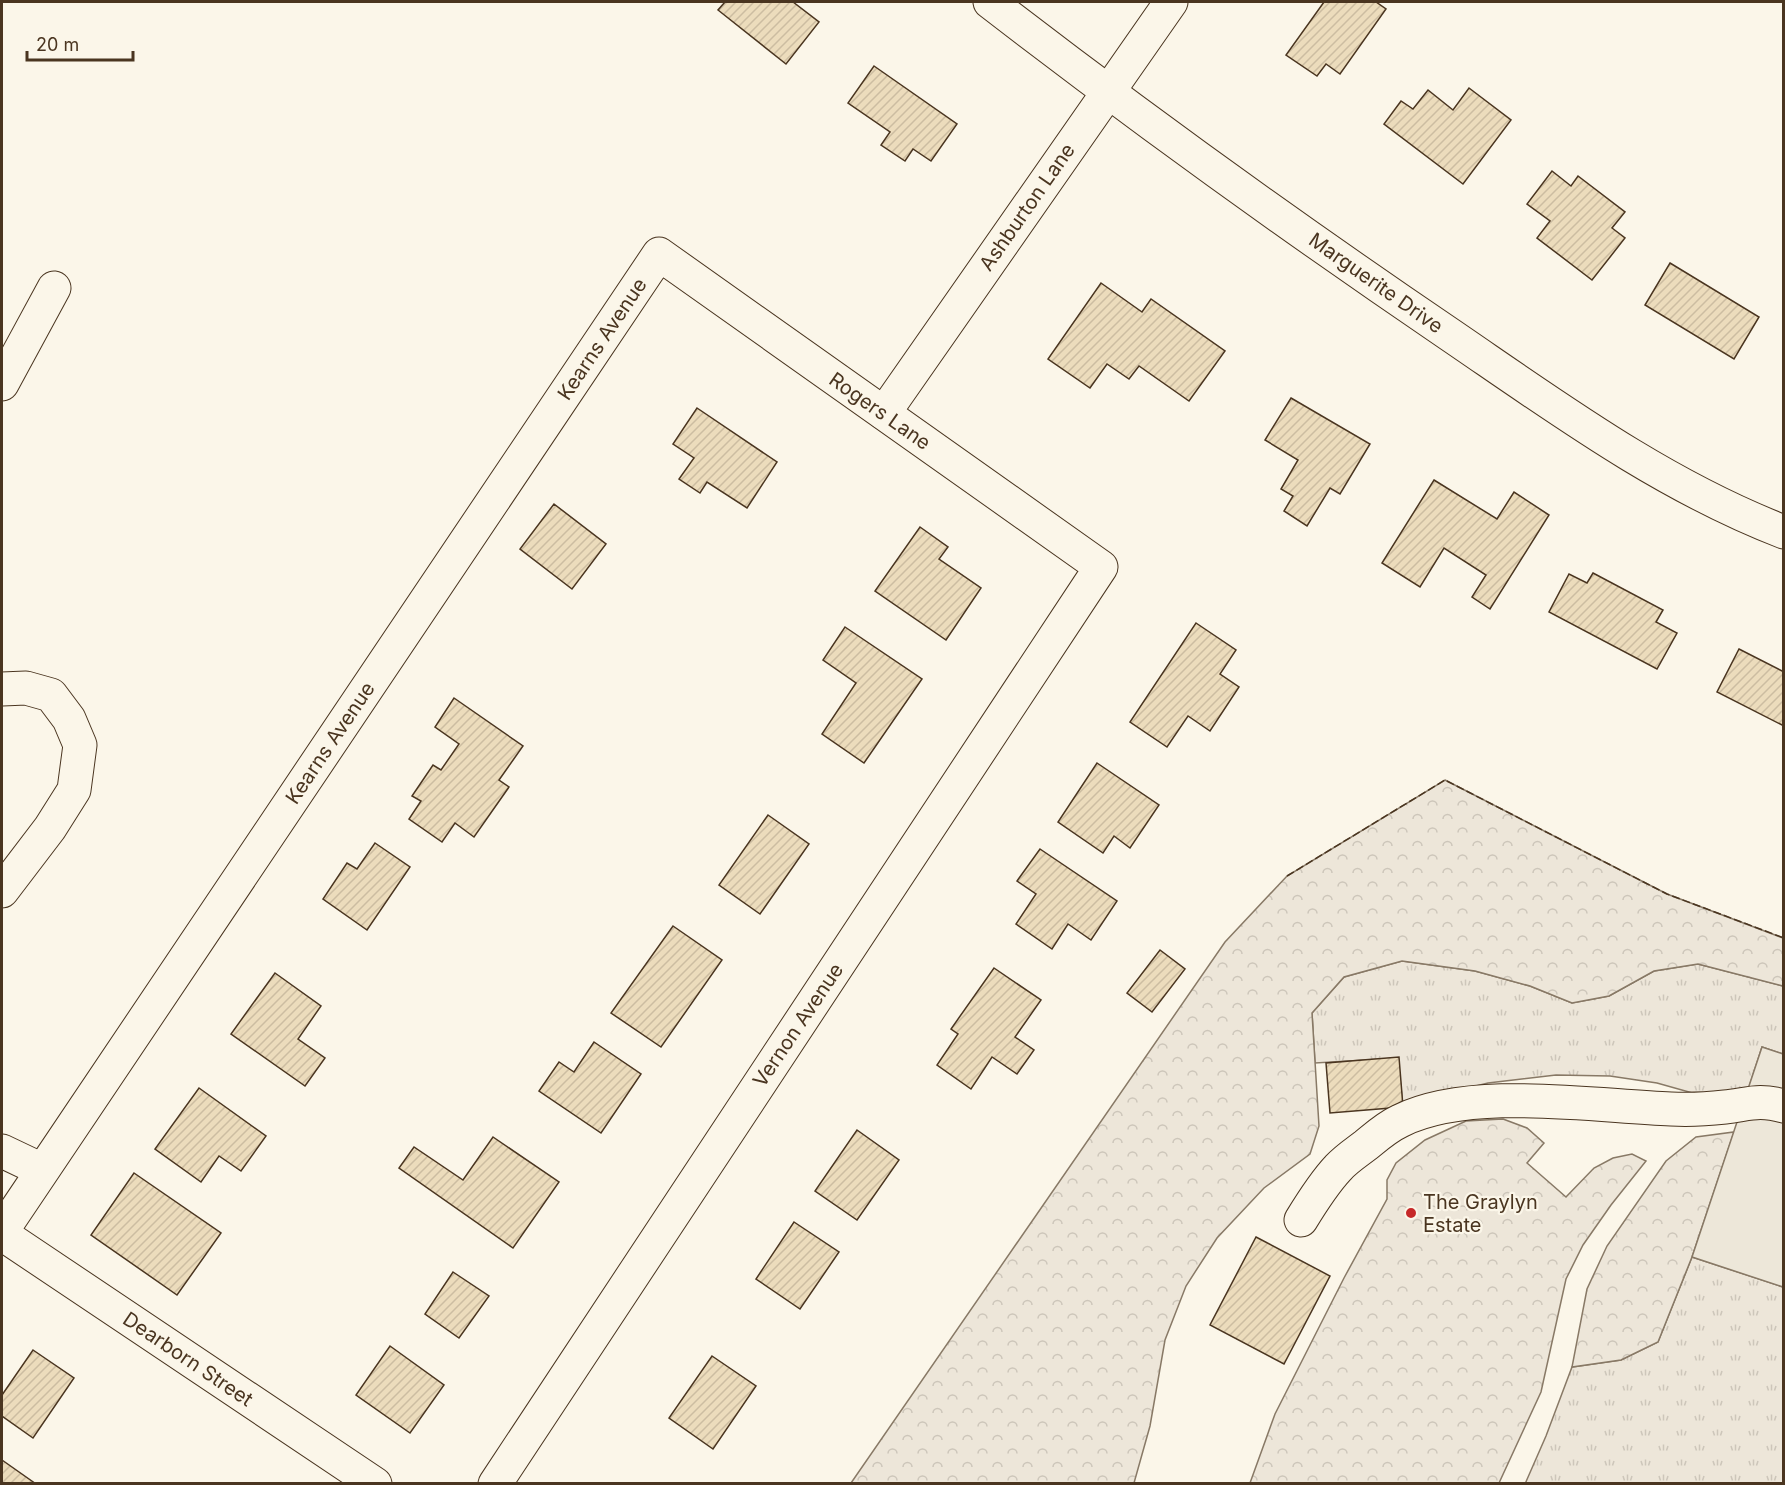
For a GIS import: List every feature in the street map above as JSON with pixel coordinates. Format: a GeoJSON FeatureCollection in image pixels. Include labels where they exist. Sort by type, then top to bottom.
{"type":"FeatureCollection","features":[{"type":"Feature","properties":{"kind":"street","name":"Marguerite Drive"},"geometry":{"type":"LineString","coordinates":[[990,2],[1107,92],[1418,313],[1573,419],[1713,501],[1784,532]]}},
{"type":"Feature","properties":{"kind":"street","name":"Ashburton Lane"},"geometry":{"type":"LineString","coordinates":[[884,413],[1171,2]]}},
{"type":"Feature","properties":{"kind":"street","name":"Rogers Lane"},"geometry":{"type":"LineString","coordinates":[[659,254],[1101,567]]}},
{"type":"Feature","properties":{"kind":"street","name":"Kearns Avenue"},"geometry":{"type":"LineString","coordinates":[[2,1232],[659,254]]}},
{"type":"Feature","properties":{"kind":"street"},"geometry":{"type":"LineString","coordinates":[[2,384],[54,288]]}},
{"type":"Feature","properties":{"kind":"street","name":"Vernon Avenue"},"geometry":{"type":"LineString","coordinates":[[495,1484],[1101,567]]}},
{"type":"Feature","properties":{"kind":"street"},"geometry":{"type":"LineString","coordinates":[[2,689],[26,688],[51,695],[69,720],[80,745],[74,790],[50,828],[2,891]]}},
{"type":"Feature","properties":{"kind":"street"},"geometry":{"type":"LineString","coordinates":[[1300,1220],[1339,1167],[1379,1134],[1398,1121],[1442,1107],[1475,1102],[1518,1101],[1671,1109],[1699,1109],[1754,1102],[1784,1106]]}},
{"type":"Feature","properties":{"kind":"street"},"geometry":{"type":"LineString","coordinates":[[2,1151],[42,1170]]}},
{"type":"Feature","properties":{"kind":"street","name":"Dearborn Street"},"geometry":{"type":"LineString","coordinates":[[2,1232],[375,1484]]}},
{"type":"Feature","properties":{"kind":"green space"},"geometry":{"type":"Polygon","coordinates":[[[1445,780],[1667,894],[1783,938],[1783,986],[1698,964],[1654,971],[1609,996],[1572,1003],[1530,986],[1475,971],[1402,961],[1344,977],[1312,1013],[1319,1126],[1310,1154],[1264,1188],[1217,1238],[1186,1286],[1165,1340],[1150,1426],[1134,1483],[851,1483],[1225,942],[1287,876],[1445,780]]]}},
{"type":"Feature","properties":{"kind":"green space"},"geometry":{"type":"Polygon","coordinates":[[[1402,961],[1475,971],[1530,986],[1572,1003],[1609,996],[1654,971],[1698,964],[1783,986],[1783,1054],[1762,1047],[1748,1090],[1696,1094],[1657,1083],[1610,1076],[1556,1075],[1488,1083],[1403,1107],[1398,1058],[1315,1063],[1312,1013],[1344,977],[1402,961]]]}},
{"type":"Feature","properties":{"kind":"green space"},"geometry":{"type":"Polygon","coordinates":[[[1503,1119],[1527,1128],[1544,1143],[1527,1163],[1566,1197],[1594,1168],[1613,1158],[1632,1154],[1646,1161],[1583,1245],[1566,1279],[1541,1392],[1499,1483],[1250,1483],[1275,1414],[1387,1199],[1387,1180],[1396,1163],[1425,1140],[1466,1121],[1503,1119]]]}},
{"type":"Feature","properties":{"kind":"green space"},"geometry":{"type":"Polygon","coordinates":[[[1734,1132],[1692,1257],[1658,1342],[1621,1360],[1572,1367],[1587,1289],[1607,1246],[1666,1161],[1696,1137],[1734,1132]]]}},
{"type":"Feature","properties":{"kind":"green space"},"geometry":{"type":"Polygon","coordinates":[[[1692,1257],[1783,1287],[1783,1483],[1525,1484],[1572,1367],[1621,1360],[1658,1342],[1692,1257]]]}},
{"type":"Feature","properties":{"kind":"shaded area"},"geometry":{"type":"Polygon","coordinates":[[[1762,1047],[1783,1054],[1783,1287],[1692,1257],[1762,1047]]]}},
{"type":"Feature","properties":{"kind":"building"},"geometry":{"type":"Polygon","coordinates":[[[725,2],[793,2],[819,22],[786,64],[718,10],[725,2]]]}},
{"type":"Feature","properties":{"kind":"building"},"geometry":{"type":"Polygon","coordinates":[[[1324,2],[1376,2],[1386,9],[1340,74],[1326,64],[1317,76],[1286,55],[1324,2]]]}},
{"type":"Feature","properties":{"kind":"building"},"geometry":{"type":"Polygon","coordinates":[[[874,66],[957,124],[931,161],[913,149],[905,161],[881,145],[890,132],[848,103],[874,66]]]}},
{"type":"Feature","properties":{"kind":"building"},"geometry":{"type":"Polygon","coordinates":[[[1469,88],[1511,120],[1463,184],[1384,124],[1401,101],[1413,109],[1428,90],[1453,110],[1469,88]]]}},
{"type":"Feature","properties":{"kind":"building"},"geometry":{"type":"Polygon","coordinates":[[[1552,171],[1571,186],[1578,176],[1625,212],[1612,228],[1625,238],[1592,280],[1537,238],[1550,221],[1527,204],[1552,171]]]}},
{"type":"Feature","properties":{"kind":"building"},"geometry":{"type":"Polygon","coordinates":[[[1670,263],[1759,317],[1734,359],[1645,305],[1670,263]]]}},
{"type":"Feature","properties":{"kind":"building"},"geometry":{"type":"Polygon","coordinates":[[[1101,283],[1142,312],[1151,299],[1225,351],[1189,401],[1139,366],[1129,379],[1107,364],[1090,388],[1048,359],[1101,283]]]}},
{"type":"Feature","properties":{"kind":"building"},"geometry":{"type":"Polygon","coordinates":[[[1291,398],[1370,444],[1340,494],[1330,488],[1307,526],[1284,511],[1293,496],[1281,489],[1298,460],[1265,440],[1291,398]]]}},
{"type":"Feature","properties":{"kind":"building"},"geometry":{"type":"Polygon","coordinates":[[[697,408],[777,462],[747,508],[707,482],[700,493],[679,479],[694,458],[673,444],[697,408]]]}},
{"type":"Feature","properties":{"kind":"building"},"geometry":{"type":"Polygon","coordinates":[[[1434,480],[1497,519],[1514,492],[1549,515],[1490,609],[1472,597],[1486,575],[1444,548],[1420,587],[1382,563],[1434,480]]]}},
{"type":"Feature","properties":{"kind":"building"},"geometry":{"type":"Polygon","coordinates":[[[554,504],[606,544],[572,589],[520,549],[554,504]]]}},
{"type":"Feature","properties":{"kind":"building"},"geometry":{"type":"Polygon","coordinates":[[[920,527],[948,547],[939,559],[981,588],[946,640],[875,591],[920,527]]]}},
{"type":"Feature","properties":{"kind":"building"},"geometry":{"type":"Polygon","coordinates":[[[1593,573],[1663,610],[1656,622],[1677,633],[1657,669],[1549,612],[1569,574],[1587,583],[1593,573]]]}},
{"type":"Feature","properties":{"kind":"building"},"geometry":{"type":"Polygon","coordinates":[[[1196,623],[1236,650],[1220,674],[1239,687],[1210,731],[1188,716],[1167,747],[1130,722],[1196,623]]]}},
{"type":"Feature","properties":{"kind":"building"},"geometry":{"type":"Polygon","coordinates":[[[845,627],[922,679],[864,763],[822,734],[856,683],[823,660],[845,627]]]}},
{"type":"Feature","properties":{"kind":"building"},"geometry":{"type":"Polygon","coordinates":[[[1739,649],[1784,672],[1784,726],[1717,692],[1739,649]]]}},
{"type":"Feature","properties":{"kind":"building"},"geometry":{"type":"Polygon","coordinates":[[[454,698],[523,746],[499,780],[509,787],[474,837],[455,823],[442,842],[409,819],[421,801],[412,796],[433,765],[441,770],[459,744],[435,727],[454,698]]]}},
{"type":"Feature","properties":{"kind":"building"},"geometry":{"type":"Polygon","coordinates":[[[1097,763],[1159,805],[1130,848],[1114,836],[1103,853],[1058,822],[1097,763]]]}},
{"type":"Feature","properties":{"kind":"building"},"geometry":{"type":"Polygon","coordinates":[[[768,815],[809,844],[760,914],[719,885],[768,815]]]}},
{"type":"Feature","properties":{"kind":"building"},"geometry":{"type":"Polygon","coordinates":[[[375,843],[410,867],[367,930],[323,899],[347,863],[357,869],[375,843]]]}},
{"type":"Feature","properties":{"kind":"building"},"geometry":{"type":"Polygon","coordinates":[[[1040,849],[1117,901],[1091,940],[1068,924],[1052,949],[1016,924],[1036,894],[1017,881],[1040,849]]]}},
{"type":"Feature","properties":{"kind":"building"},"geometry":{"type":"Polygon","coordinates":[[[673,926],[722,960],[661,1047],[611,1013],[673,926]]]}},
{"type":"Feature","properties":{"kind":"building"},"geometry":{"type":"Polygon","coordinates":[[[1160,950],[1185,969],[1152,1012],[1127,993],[1160,950]]]}},
{"type":"Feature","properties":{"kind":"building"},"geometry":{"type":"Polygon","coordinates":[[[994,968],[1041,1000],[1015,1037],[1034,1050],[1017,1074],[992,1057],[971,1089],[937,1065],[958,1034],[951,1029],[994,968]]]}},
{"type":"Feature","properties":{"kind":"building"},"geometry":{"type":"Polygon","coordinates":[[[275,973],[321,1006],[298,1039],[325,1058],[305,1086],[231,1034],[275,973]]]}},
{"type":"Feature","properties":{"kind":"building"},"geometry":{"type":"Polygon","coordinates":[[[594,1042],[641,1074],[601,1133],[539,1091],[559,1062],[574,1072],[594,1042]]]}},
{"type":"Feature","properties":{"kind":"building"},"geometry":{"type":"Polygon","coordinates":[[[1399,1057],[1403,1107],[1330,1113],[1326,1063],[1399,1057]]]}},
{"type":"Feature","properties":{"kind":"building"},"geometry":{"type":"Polygon","coordinates":[[[199,1088],[266,1136],[241,1171],[219,1156],[201,1182],[155,1149],[199,1088]]]}},
{"type":"Feature","properties":{"kind":"building"},"geometry":{"type":"Polygon","coordinates":[[[857,1130],[899,1160],[857,1220],[815,1191],[857,1130]]]}},
{"type":"Feature","properties":{"kind":"building"},"geometry":{"type":"Polygon","coordinates":[[[493,1137],[559,1182],[513,1248],[399,1168],[414,1147],[463,1180],[493,1137]]]}},
{"type":"Feature","properties":{"kind":"building"},"geometry":{"type":"Polygon","coordinates":[[[134,1173],[221,1233],[177,1295],[91,1235],[134,1173]]]}},
{"type":"Feature","properties":{"kind":"building"},"geometry":{"type":"Polygon","coordinates":[[[794,1222],[839,1252],[800,1309],[756,1279],[794,1222]]]}},
{"type":"Feature","properties":{"kind":"building"},"geometry":{"type":"Polygon","coordinates":[[[1256,1237],[1330,1276],[1284,1364],[1210,1325],[1256,1237]]]}},
{"type":"Feature","properties":{"kind":"building"},"geometry":{"type":"Polygon","coordinates":[[[453,1272],[489,1296],[459,1338],[425,1314],[453,1272]]]}},
{"type":"Feature","properties":{"kind":"building"},"geometry":{"type":"Polygon","coordinates":[[[390,1346],[444,1385],[410,1433],[356,1395],[390,1346]]]}},
{"type":"Feature","properties":{"kind":"building"},"geometry":{"type":"Polygon","coordinates":[[[33,1350],[74,1378],[33,1438],[2,1416],[2,1395],[33,1350]]]}},
{"type":"Feature","properties":{"kind":"building"},"geometry":{"type":"Polygon","coordinates":[[[712,1356],[756,1386],[713,1449],[669,1418],[712,1356]]]}},
{"type":"Feature","properties":{"kind":"building"},"geometry":{"type":"Polygon","coordinates":[[[2,1460],[36,1484],[2,1484],[2,1460]]]}},
{"type":"Feature","properties":{"kind":"fence"},"geometry":{"type":"LineString","coordinates":[[1287,876],[1445,780],[1667,894],[1784,938]]}},
{"type":"Feature","properties":{"kind":"place","name":"The Graylyn Estate"},"geometry":{"type":"Point","coordinates":[1411,1213]}}]}
